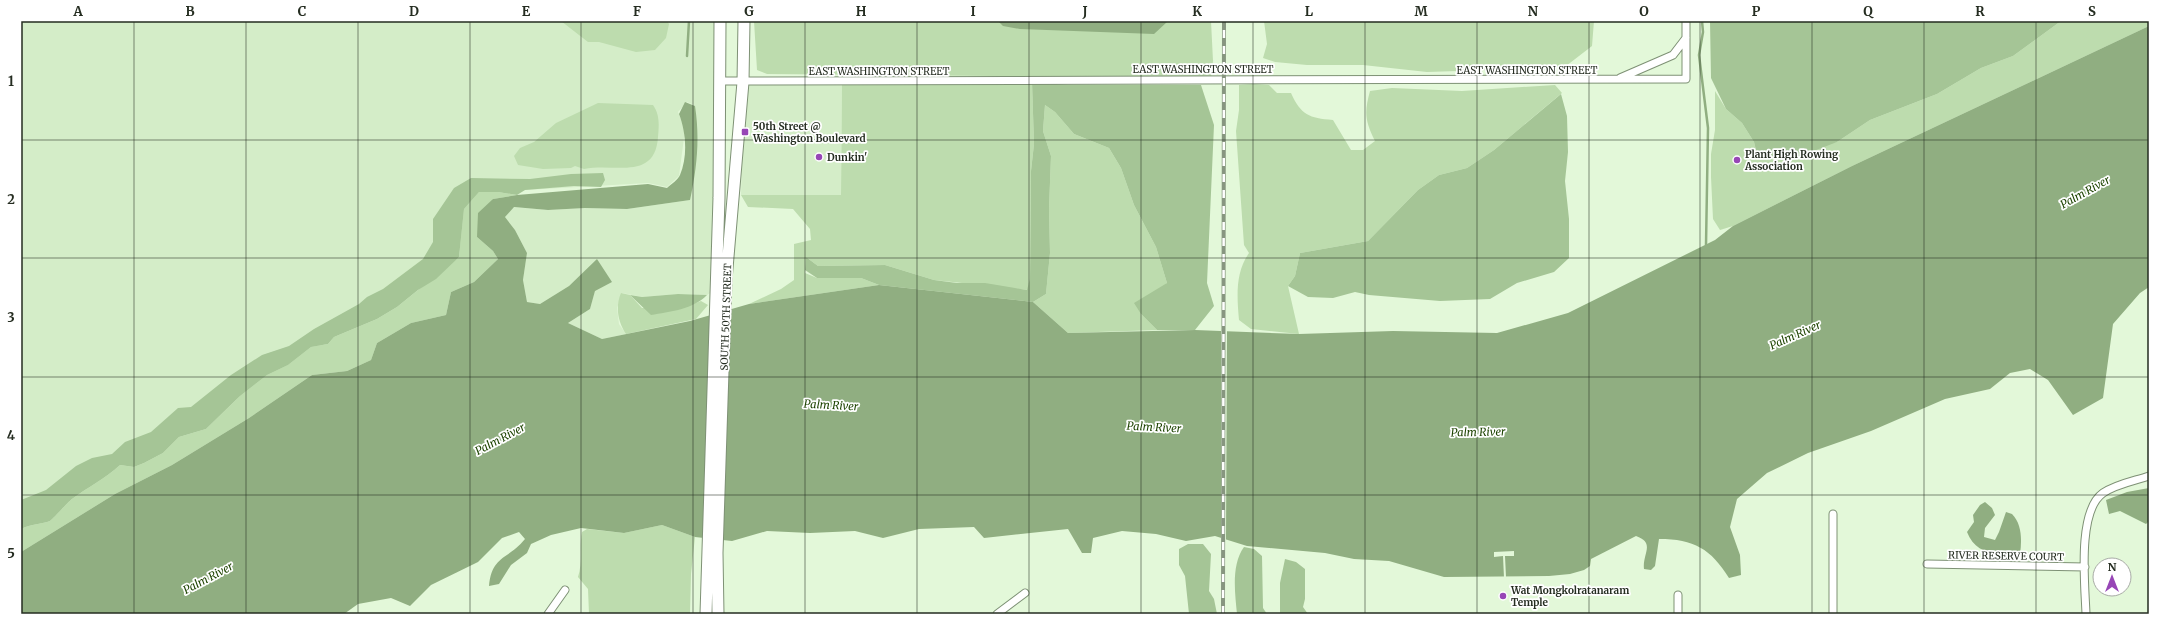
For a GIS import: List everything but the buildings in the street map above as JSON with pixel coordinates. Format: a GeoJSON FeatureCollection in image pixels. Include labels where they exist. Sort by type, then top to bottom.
{"type":"FeatureCollection","features":[{"type":"Feature","properties":{"kind":"main road","name":"SOUTH 50TH STREET"},"geometry":{"type":"LineString","coordinates":[[706,614],[712,553],[721,280],[719,81],[720,21]]}},
{"type":"Feature","properties":{"kind":"main road","name":"SOUTH 50TH STREET"},"geometry":{"type":"LineString","coordinates":[[721,280],[743,82],[744,21]]}},
{"type":"Feature","properties":{"kind":"main road","name":"SOUTH 50TH STREET"},"geometry":{"type":"LineString","coordinates":[[712,553],[718,614]]}},
{"type":"Feature","properties":{"kind":"street"},"geometry":{"type":"LineString","coordinates":[[1616,80],[1673,55],[1686,38],[1686,21]]}},
{"type":"Feature","properties":{"kind":"street","name":"EAST WASHINGTON STREET"},"geometry":{"type":"LineString","coordinates":[[719,81],[1686,79],[1686,38]]}},
{"type":"Feature","properties":{"kind":"street"},"geometry":{"type":"LineString","coordinates":[[2086,614],[2085,567],[2087,524],[2094,503],[2103,494],[2127,482],[2149,476]]}},
{"type":"Feature","properties":{"kind":"street"},"geometry":{"type":"LineString","coordinates":[[1833,514],[1834,614]]}},
{"type":"Feature","properties":{"kind":"street","name":"RIVER RESERVE COURT"},"geometry":{"type":"LineString","coordinates":[[1927,564],[2085,567]]}},
{"type":"Feature","properties":{"kind":"street"},"geometry":{"type":"LineString","coordinates":[[548,614],[566,590]]}},
{"type":"Feature","properties":{"kind":"street"},"geometry":{"type":"LineString","coordinates":[[997,614],[1025,593]]}},
{"type":"Feature","properties":{"kind":"street"},"geometry":{"type":"LineString","coordinates":[[1678,595],[1678,614]]}},
{"type":"Feature","properties":{"kind":"shaded area"},"geometry":{"type":"Polygon","coordinates":[[[21,21],[721,21],[721,286],[707,295],[678,294],[642,297],[622,293],[617,308],[619,324],[626,334],[602,339],[568,323],[590,309],[595,291],[597,260],[569,286],[540,304],[527,302],[523,280],[527,253],[515,230],[505,217],[513,207],[548,210],[585,208],[627,209],[690,200],[694,105],[687,102],[678,112],[685,130],[679,176],[667,187],[648,183],[491,192],[454,261],[208,417],[21,520],[21,21]]]}},
{"type":"Feature","properties":{"kind":"shaded area"},"geometry":{"type":"Polygon","coordinates":[[[561,21],[667,21],[669,24],[666,38],[655,50],[636,52],[599,42],[588,42],[561,21]]]}},
{"type":"Feature","properties":{"kind":"shaded area"},"geometry":{"type":"Polygon","coordinates":[[[754,21],[1211,21],[1213,61],[1211,78],[767,74],[757,70],[754,21]]]}},
{"type":"Feature","properties":{"kind":"shaded area"},"geometry":{"type":"Polygon","coordinates":[[[1264,21],[1594,21],[1592,46],[1566,66],[1427,72],[1363,65],[1307,65],[1275,62],[1263,58],[1267,44],[1264,21]]]}},
{"type":"Feature","properties":{"kind":"shaded area"},"geometry":{"type":"Polygon","coordinates":[[[1710,21],[2061,21],[2013,56],[1981,68],[1937,94],[1870,120],[1837,142],[1798,157],[1769,157],[1757,154],[1754,142],[1742,123],[1726,109],[1711,78],[1710,21]]]}},
{"type":"Feature","properties":{"kind":"shaded area"},"geometry":{"type":"Polygon","coordinates":[[[2061,21],[2149,21],[2149,26],[1852,166],[1733,226],[1720,230],[1713,219],[1711,154],[1715,130],[1715,91],[1726,109],[1742,123],[1754,142],[1757,154],[1837,142],[1870,120],[1937,94],[1981,68],[2013,56],[2061,21]]]}},
{"type":"Feature","properties":{"kind":"shaded area"},"geometry":{"type":"Polygon","coordinates":[[[744,81],[842,82],[841,195],[741,195],[744,81]]]}},
{"type":"Feature","properties":{"kind":"shaded area"},"geometry":{"type":"Polygon","coordinates":[[[842,82],[1032,82],[1034,144],[1031,171],[1030,278],[1028,290],[934,280],[885,265],[818,266],[806,257],[805,273],[817,278],[861,278],[879,285],[749,304],[781,289],[794,280],[794,244],[811,240],[810,229],[793,209],[748,207],[741,195],[841,195],[842,82]]]}},
{"type":"Feature","properties":{"kind":"shaded area"},"geometry":{"type":"Polygon","coordinates":[[[1032,82],[1068,85],[1201,85],[1214,125],[1207,283],[1214,306],[1195,330],[1157,330],[1141,314],[1134,303],[1167,283],[1156,247],[1134,205],[1121,168],[1109,148],[1074,134],[1055,112],[1045,105],[1043,131],[1051,156],[1049,209],[1050,253],[1046,294],[1033,302],[879,285],[861,278],[817,278],[805,270],[806,257],[818,266],[885,265],[934,280],[957,283],[985,283],[1027,290],[1030,278],[1031,171],[1034,144],[1032,82]]]}},
{"type":"Feature","properties":{"kind":"shaded area"},"geometry":{"type":"Polygon","coordinates":[[[1239,85],[1269,85],[1277,93],[1291,93],[1302,111],[1318,118],[1333,120],[1351,150],[1363,150],[1375,141],[1366,117],[1370,91],[1392,88],[1462,91],[1555,85],[1562,93],[1494,150],[1467,168],[1439,175],[1418,190],[1368,241],[1300,253],[1295,276],[1288,286],[1299,334],[1251,329],[1239,320],[1239,277],[1244,261],[1249,253],[1244,245],[1236,131],[1239,110],[1239,85]]]}},
{"type":"Feature","properties":{"kind":"shaded area"},"geometry":{"type":"Polygon","coordinates":[[[1561,94],[1567,116],[1568,152],[1565,181],[1569,219],[1569,258],[1554,272],[1517,283],[1490,299],[1440,301],[1369,295],[1355,292],[1333,298],[1308,297],[1288,286],[1295,276],[1300,253],[1368,241],[1418,190],[1439,175],[1467,168],[1494,150],[1561,94]]]}},
{"type":"Feature","properties":{"kind":"shaded area"},"geometry":{"type":"Polygon","coordinates":[[[598,103],[653,105],[658,116],[659,124],[655,151],[650,160],[641,165],[620,168],[584,169],[575,166],[571,168],[543,169],[518,165],[514,156],[520,148],[534,142],[556,123],[598,103]]]}},
{"type":"Feature","properties":{"kind":"shaded area"},"geometry":{"type":"Polygon","coordinates":[[[1045,105],[1055,112],[1074,134],[1109,148],[1121,168],[1134,205],[1156,247],[1167,283],[1141,314],[1157,330],[1068,333],[1033,302],[1046,294],[1050,253],[1049,209],[1051,156],[1043,131],[1045,105]]]}},
{"type":"Feature","properties":{"kind":"shaded area"},"geometry":{"type":"Polygon","coordinates":[[[603,173],[605,180],[601,187],[574,186],[525,190],[517,195],[498,192],[479,192],[464,209],[459,257],[436,279],[418,290],[397,307],[377,319],[334,337],[328,344],[311,347],[288,365],[267,375],[240,396],[206,429],[179,437],[163,453],[144,463],[134,467],[120,465],[108,475],[72,499],[50,521],[21,529],[21,500],[46,490],[76,466],[92,458],[112,454],[125,442],[151,432],[178,408],[191,407],[231,375],[262,355],[289,346],[314,329],[383,289],[423,259],[433,242],[433,219],[454,188],[471,178],[530,179],[571,174],[603,173]]]}},
{"type":"Feature","properties":{"kind":"shaded area"},"geometry":{"type":"Polygon","coordinates":[[[479,192],[498,192],[517,195],[493,199],[477,237],[493,251],[498,259],[474,282],[451,292],[446,315],[411,323],[377,343],[371,360],[347,371],[312,375],[249,418],[172,465],[115,494],[21,552],[21,529],[50,521],[72,499],[108,475],[120,465],[134,467],[144,463],[163,453],[179,437],[206,429],[240,396],[267,375],[288,365],[311,347],[328,344],[334,337],[377,319],[397,307],[459,257],[464,209],[479,192]]]}},
{"type":"Feature","properties":{"kind":"shaded area"},"geometry":{"type":"Polygon","coordinates":[[[621,293],[630,295],[642,308],[685,307],[701,301],[708,305],[696,319],[626,334],[618,314],[618,304],[621,293]]]}},
{"type":"Feature","properties":{"kind":"shaded area"},"geometry":{"type":"Polygon","coordinates":[[[678,294],[707,295],[702,300],[688,307],[651,315],[630,295],[642,297],[678,294]]]}},
{"type":"Feature","properties":{"kind":"shaded area"},"geometry":{"type":"Polygon","coordinates":[[[662,525],[695,537],[691,574],[690,614],[589,614],[588,589],[578,577],[582,532],[587,529],[624,533],[662,525]]]}},
{"type":"Feature","properties":{"kind":"shaded area"},"geometry":{"type":"Polygon","coordinates":[[[1188,544],[1203,544],[1211,554],[1209,591],[1214,599],[1217,614],[1189,614],[1185,576],[1179,565],[1179,549],[1188,544]]]}},
{"type":"Feature","properties":{"kind":"shaded area"},"geometry":{"type":"Polygon","coordinates":[[[1244,547],[1254,549],[1262,556],[1263,608],[1267,614],[1237,614],[1235,579],[1237,562],[1244,547]]]}},
{"type":"Feature","properties":{"kind":"shaded area"},"geometry":{"type":"Polygon","coordinates":[[[1285,559],[1296,562],[1305,569],[1305,599],[1303,607],[1308,614],[1280,614],[1280,583],[1285,559]]]}},
{"type":"Feature","properties":{"kind":"water"},"geometry":{"type":"Polygon","coordinates":[[[998,21],[1167,22],[1154,34],[1020,29],[1003,26],[998,21]]]}},
{"type":"Feature","properties":{"kind":"water","name":"Palm River"},"geometry":{"type":"Polygon","coordinates":[[[2149,26],[2149,287],[2140,293],[2113,324],[2103,398],[2073,415],[2048,380],[2030,369],[2010,373],[1990,389],[1945,399],[1871,431],[1808,453],[1767,473],[1737,499],[1730,527],[1740,555],[1741,575],[1729,578],[1708,553],[1692,544],[1671,539],[1659,539],[1655,566],[1651,570],[1644,569],[1647,546],[1642,539],[1636,536],[1591,559],[1590,566],[1584,570],[1570,574],[1549,576],[1444,577],[1389,561],[1354,559],[1325,553],[1247,546],[1215,536],[1186,541],[1156,534],[1122,531],[1093,538],[1091,553],[1082,553],[1068,529],[984,538],[974,527],[919,529],[883,538],[855,531],[810,533],[767,531],[732,541],[695,537],[662,525],[624,533],[581,528],[551,535],[531,544],[527,553],[511,565],[499,584],[489,586],[491,576],[497,563],[519,546],[525,539],[519,532],[502,538],[478,562],[431,585],[410,606],[391,598],[358,604],[344,614],[21,614],[21,552],[115,494],[172,465],[249,418],[312,375],[347,371],[371,360],[377,343],[411,323],[446,315],[451,292],[474,282],[498,259],[493,251],[477,237],[478,213],[493,199],[517,195],[648,184],[667,188],[679,177],[683,168],[685,136],[679,114],[685,102],[695,106],[697,118],[696,165],[690,200],[627,209],[585,208],[548,210],[514,207],[505,217],[515,230],[527,253],[523,280],[527,302],[540,304],[569,286],[597,259],[612,282],[595,291],[590,309],[568,323],[602,339],[690,321],[749,304],[879,285],[1033,302],[1068,333],[1195,330],[1299,334],[1393,331],[1497,333],[1568,313],[1715,240],[1733,226],[1852,166],[2149,26]]]}},
{"type":"Feature","properties":{"kind":"water"},"geometry":{"type":"Polygon","coordinates":[[[2149,488],[2149,521],[2146,524],[2120,511],[2109,514],[2106,500],[2127,492],[2149,488]]]}},
{"type":"Feature","properties":{"kind":"water"},"geometry":{"type":"Polygon","coordinates":[[[1985,502],[1992,508],[1995,515],[1985,528],[1984,537],[1995,540],[2006,512],[2012,514],[2018,522],[2020,532],[2020,554],[2010,554],[2003,551],[1999,554],[1984,551],[1972,542],[1967,532],[1974,522],[1973,515],[1980,505],[1985,502]]]}},
{"type":"Feature","properties":{"kind":"pier"},"geometry":{"type":"Polygon","coordinates":[[[1221,329],[1227,329],[1226,541],[1221,539],[1221,329]]]}},
{"type":"Feature","properties":{"kind":"pier"},"geometry":{"type":"Polygon","coordinates":[[[1514,551],[1514,556],[1505,556],[1506,577],[1504,578],[1503,556],[1494,557],[1494,552],[1514,551]]]}},
{"type":"Feature","properties":{"kind":"waterway"},"geometry":{"type":"LineString","coordinates":[[687,56],[689,21]]}},
{"type":"Feature","properties":{"kind":"waterway"},"geometry":{"type":"LineString","coordinates":[[1702,21],[1703,32],[1699,55],[1708,128],[1706,245]]}},
{"type":"Feature","properties":{"kind":"railway"},"geometry":{"type":"LineString","coordinates":[[1223,614],[1224,21]]}},
{"type":"Feature","properties":{"kind":"place","name":"50th Street @ Washington Boulevard"},"geometry":{"type":"Point","coordinates":[745,132]}},
{"type":"Feature","properties":{"kind":"place","name":"Dunkin'"},"geometry":{"type":"Point","coordinates":[819,157]}},
{"type":"Feature","properties":{"kind":"place","name":"Plant High Rowing Association"},"geometry":{"type":"Point","coordinates":[1737,160]}},
{"type":"Feature","properties":{"kind":"place","name":"Wat Mongkolratanaram Temple"},"geometry":{"type":"Point","coordinates":[1503,596]}}]}
